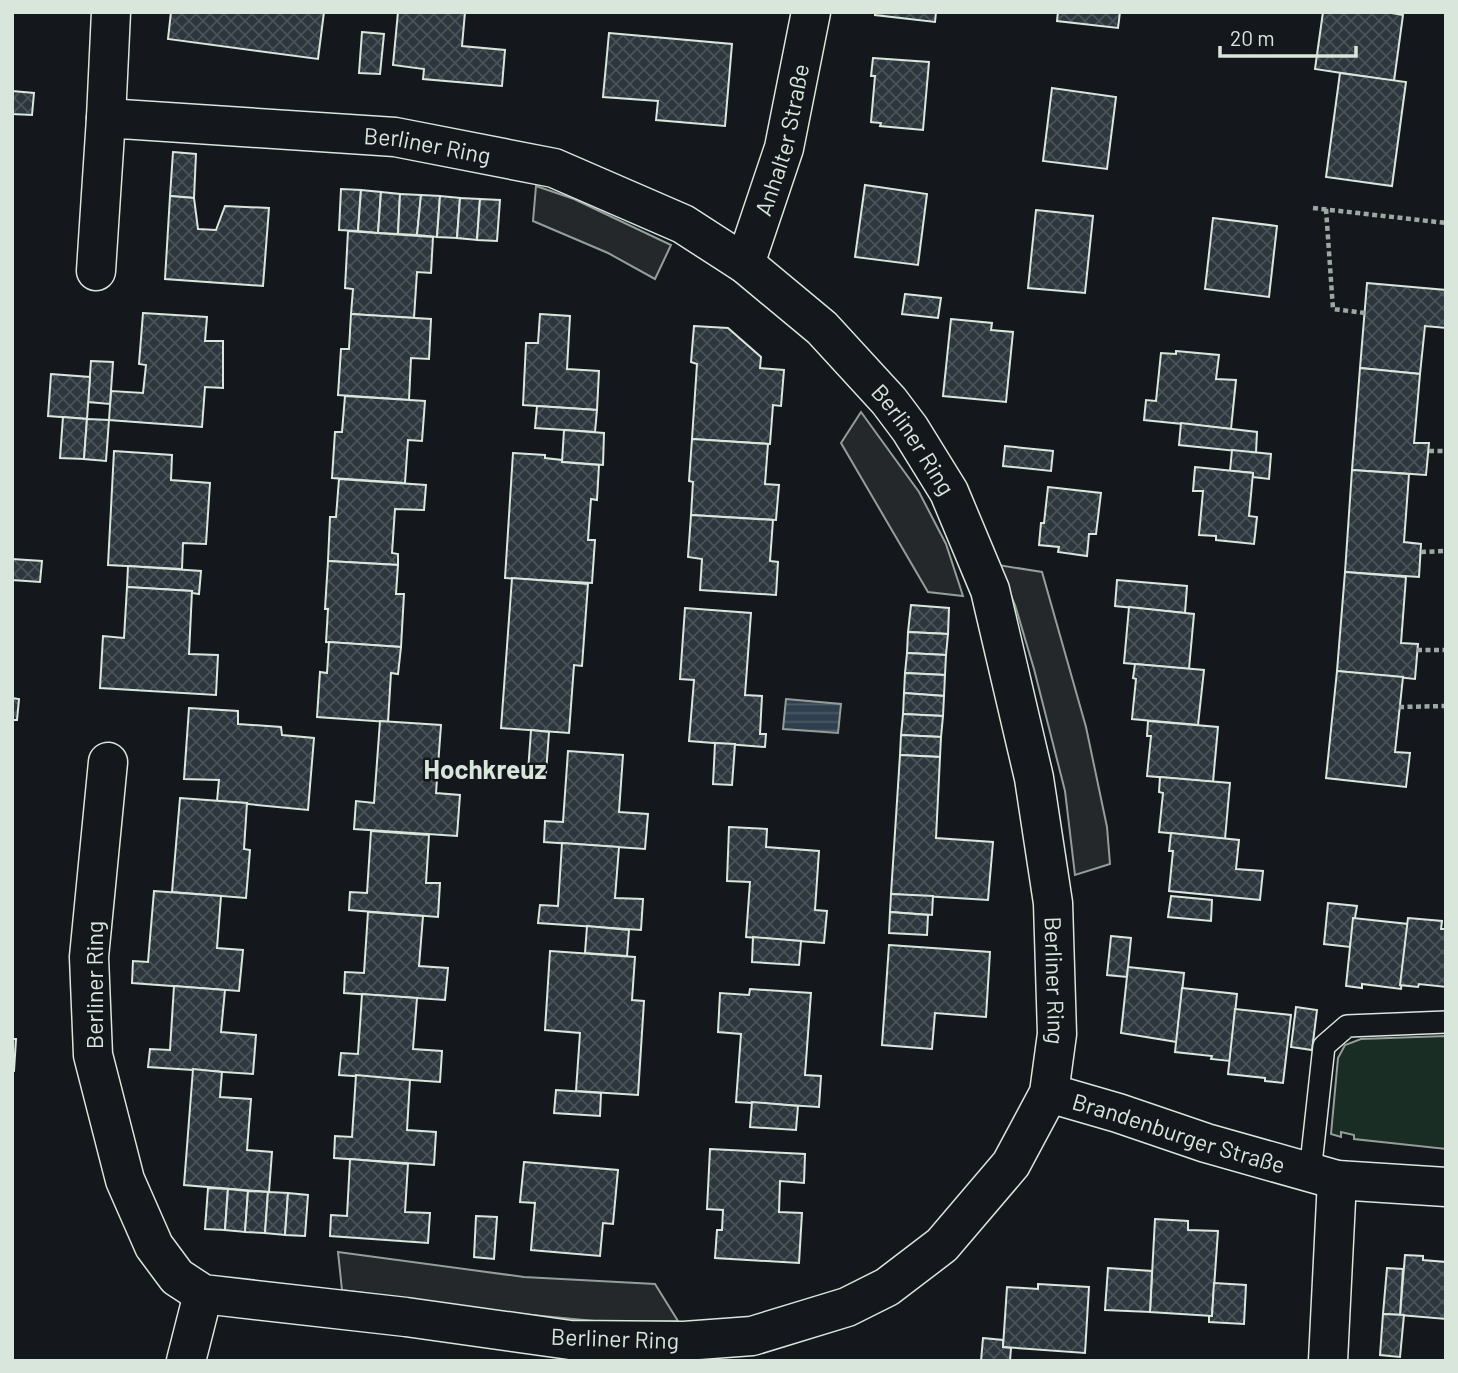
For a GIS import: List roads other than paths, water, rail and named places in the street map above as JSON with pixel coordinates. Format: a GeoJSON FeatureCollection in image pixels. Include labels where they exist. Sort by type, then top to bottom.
{"type":"FeatureCollection","features":[{"type":"Feature","properties":{"kind":"street"},"geometry":{"type":"LineString","coordinates":[[96,271],[111,12]]}},
{"type":"Feature","properties":{"kind":"street","name":"Anhalter Straße"},"geometry":{"type":"LineString","coordinates":[[745,264],[784,148],[811,12]]}},
{"type":"Feature","properties":{"kind":"street","name":"Berliner Ring"},"geometry":{"type":"LineString","coordinates":[[106,118],[395,137],[554,168],[683,224],[745,264],[822,328],[889,401],[910,429],[949,492],[990,590],[1034,778],[1053,903],[1057,1034],[1049,1093],[1011,1164],[942,1245],[887,1287],[846,1307],[752,1336],[684,1341],[570,1340],[406,1317],[203,1294],[177,1277],[154,1246],[125,1180],[93,1055],[89,957],[108,762]]}},
{"type":"Feature","properties":{"kind":"street","name":"Brandenburger Straße"},"geometry":{"type":"LineString","coordinates":[[1049,1093],[1206,1143],[1324,1176],[1446,1187]]}},
{"type":"Feature","properties":{"kind":"street"},"geometry":{"type":"LineString","coordinates":[[1324,1176],[1328,1361]]}},
{"type":"Feature","properties":{"kind":"street"},"geometry":{"type":"LineString","coordinates":[[186,1361],[203,1294]]}},
{"type":"Feature","properties":{"kind":"lane","name":"Brandenburger Straße"},"geometry":{"type":"LineString","coordinates":[[1324,1176],[1324,1046],[1347,1026],[1446,1022]]}},
{"type":"Feature","properties":{"kind":"water"},"geometry":{"type":"Polygon","coordinates":[[[786,699],[841,704],[838,733],[783,729],[786,699]]]}},
{"type":"Feature","properties":{"kind":"district","name":"Hochkreuz"},"geometry":{"type":"Point","coordinates":[485,768]}}]}
